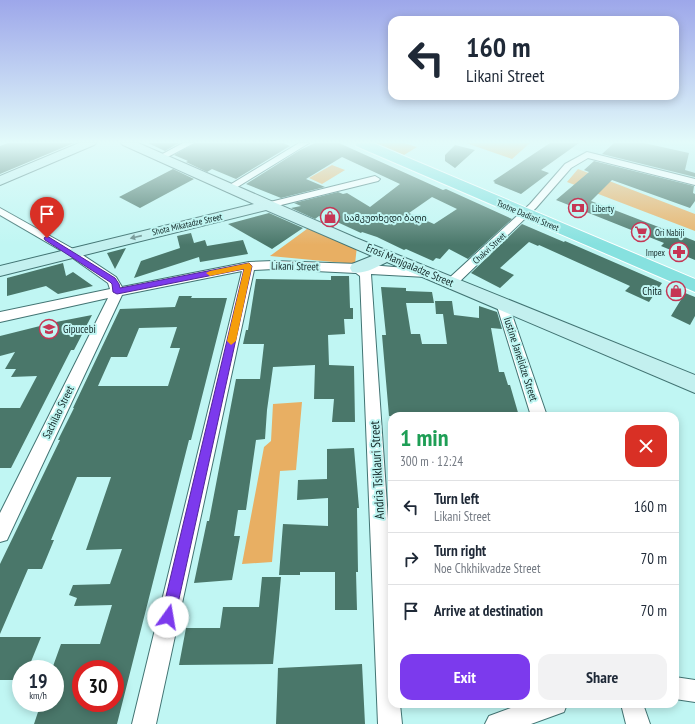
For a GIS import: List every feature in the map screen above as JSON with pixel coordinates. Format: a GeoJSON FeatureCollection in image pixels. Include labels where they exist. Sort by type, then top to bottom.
{"type":"FeatureCollection","features":[{"type":"Feature","properties":{"kind":"main road","name":"Tsotne Dadiani Street"},"geometry":{"type":"LineString","coordinates":[[439,177],[695,286]]}},
{"type":"Feature","properties":{"kind":"street"},"geometry":{"type":"LineString","coordinates":[[0,181],[10,177]]}},
{"type":"Feature","properties":{"kind":"street","name":"Erosi Manjgaladze Street"},"geometry":{"type":"LineString","coordinates":[[201,177],[363,246],[388,262],[426,273],[452,283],[620,351],[695,384]]}},
{"type":"Feature","properties":{"kind":"street"},"geometry":{"type":"LineString","coordinates":[[228,189],[248,177]]}},
{"type":"Feature","properties":{"kind":"street","name":"Chakvi Street"},"geometry":{"type":"LineString","coordinates":[[452,283],[525,214],[558,177]]}},
{"type":"Feature","properties":{"kind":"street","name":"Chakvi Street"},"geometry":{"type":"LineString","coordinates":[[674,177],[695,182]]}},
{"type":"Feature","properties":{"kind":"street","name":"Shota Mikatadze Street"},"geometry":{"type":"LineString","coordinates":[[0,271],[71,252],[375,179]]}},
{"type":"Feature","properties":{"kind":"street"},"geometry":{"type":"LineString","coordinates":[[0,211],[71,252],[112,280],[116,284],[117,292]]}},
{"type":"Feature","properties":{"kind":"street"},"geometry":{"type":"LineString","coordinates":[[363,246],[358,268],[388,262]]}},
{"type":"Feature","properties":{"kind":"street","name":"Likani Street"},"geometry":{"type":"LineString","coordinates":[[0,317],[249,266],[274,265],[358,268]]}},
{"type":"Feature","properties":{"kind":"street"},"geometry":{"type":"LineString","coordinates":[[144,724],[249,266]]}},
{"type":"Feature","properties":{"kind":"street","name":"Andria Tsiklauri Street"},"geometry":{"type":"LineString","coordinates":[[358,268],[366,275],[388,687]]}},
{"type":"Feature","properties":{"kind":"street","name":"Sachilao Street"},"geometry":{"type":"LineString","coordinates":[[0,533],[117,292]]}},
{"type":"Feature","properties":{"kind":"street","name":"Iustine Janelidze Street"},"geometry":{"type":"LineString","coordinates":[[502,303],[538,412]]}},
{"type":"Feature","properties":{"kind":"street"},"geometry":{"type":"LineString","coordinates":[[679,689],[695,691]]}},
{"type":"Feature","properties":{"kind":"street","name":"Andria Tsiklauri Street"},"geometry":{"type":"LineString","coordinates":[[389,708],[390,724]]}},
{"type":"Feature","properties":{"kind":"street"},"geometry":{"type":"LineString","coordinates":[[497,724],[544,708]]}},
{"type":"Feature","properties":{"kind":"street"},"geometry":{"type":"LineString","coordinates":[[633,708],[638,724]]}},
{"type":"Feature","properties":{"kind":"shaded area"},"geometry":{"type":"Polygon","coordinates":[[[311,177],[334,177],[322,184],[309,178],[311,177]]]}},
{"type":"Feature","properties":{"kind":"shaded area"},"geometry":{"type":"Polygon","coordinates":[[[571,177],[598,177],[695,214],[695,231],[567,182],[571,177]]]}},
{"type":"Feature","properties":{"kind":"shaded area"},"geometry":{"type":"Polygon","coordinates":[[[679,177],[695,177],[695,181],[679,177]]]}},
{"type":"Feature","properties":{"kind":"shaded area"},"geometry":{"type":"Polygon","coordinates":[[[311,226],[357,246],[355,264],[270,256],[311,226]]]}},
{"type":"Feature","properties":{"kind":"shaded area"},"geometry":{"type":"Polygon","coordinates":[[[302,402],[296,470],[280,471],[272,562],[242,564],[264,447],[271,441],[273,404],[302,402]]]}},
{"type":"Feature","properties":{"kind":"building"},"geometry":{"type":"Polygon","coordinates":[[[158,177],[189,177],[194,179],[140,208],[119,197],[158,177]]]}},
{"type":"Feature","properties":{"kind":"building"},"geometry":{"type":"Polygon","coordinates":[[[257,177],[310,177],[306,179],[325,187],[281,198],[246,184],[257,177]]]}},
{"type":"Feature","properties":{"kind":"building"},"geometry":{"type":"Polygon","coordinates":[[[385,177],[414,177],[443,190],[446,189],[512,219],[468,259],[449,249],[440,259],[436,258],[433,261],[406,249],[404,250],[377,237],[362,232],[361,233],[335,221],[333,222],[319,216],[315,219],[291,208],[301,206],[294,203],[338,192],[343,194],[347,193],[370,207],[400,184],[385,177]],[[432,197],[409,213],[434,224],[457,209],[432,197]]]}},
{"type":"Feature","properties":{"kind":"building"},"geometry":{"type":"Polygon","coordinates":[[[499,177],[544,177],[521,194],[494,183],[495,182],[493,181],[499,177]]]}},
{"type":"Feature","properties":{"kind":"building"},"geometry":{"type":"Polygon","coordinates":[[[583,177],[657,177],[694,186],[693,193],[695,194],[695,201],[690,208],[612,180],[591,201],[695,241],[695,260],[661,246],[664,243],[556,200],[583,177]]]}},
{"type":"Feature","properties":{"kind":"building"},"geometry":{"type":"Polygon","coordinates":[[[269,213],[303,228],[272,249],[228,224],[269,213]]]}},
{"type":"Feature","properties":{"kind":"building"},"geometry":{"type":"Polygon","coordinates":[[[522,224],[662,283],[649,302],[625,291],[630,286],[539,245],[538,246],[529,242],[500,268],[514,275],[500,288],[471,273],[522,224]]]}},
{"type":"Feature","properties":{"kind":"building"},"geometry":{"type":"Polygon","coordinates":[[[191,233],[194,243],[205,240],[207,246],[243,240],[248,254],[200,262],[199,257],[134,278],[141,261],[180,248],[177,236],[191,233]]]}},
{"type":"Feature","properties":{"kind":"building"},"geometry":{"type":"Polygon","coordinates":[[[126,248],[115,269],[107,253],[126,248]]]}},
{"type":"Feature","properties":{"kind":"building"},"geometry":{"type":"Polygon","coordinates":[[[63,263],[66,276],[73,272],[93,286],[58,294],[46,286],[7,296],[7,278],[63,263]]]}},
{"type":"Feature","properties":{"kind":"building"},"geometry":{"type":"Polygon","coordinates":[[[331,276],[349,276],[350,308],[353,308],[353,319],[344,319],[345,334],[328,335],[329,365],[354,366],[355,422],[332,422],[334,399],[314,399],[315,365],[273,367],[267,410],[265,439],[256,440],[246,510],[238,510],[234,536],[240,536],[232,580],[194,583],[207,521],[209,521],[236,379],[260,379],[264,344],[243,344],[246,330],[248,330],[256,279],[331,280],[331,276]]]}},
{"type":"Feature","properties":{"kind":"building"},"geometry":{"type":"Polygon","coordinates":[[[381,287],[406,288],[406,291],[432,292],[434,303],[406,303],[411,334],[420,334],[422,344],[447,344],[443,314],[436,314],[435,301],[452,301],[454,315],[479,318],[479,306],[497,312],[502,329],[491,328],[499,372],[504,372],[508,385],[510,385],[518,412],[389,412],[382,335],[386,335],[381,287]]]}},
{"type":"Feature","properties":{"kind":"building"},"geometry":{"type":"Polygon","coordinates":[[[685,293],[695,297],[695,316],[690,325],[671,316],[685,293]]]}},
{"type":"Feature","properties":{"kind":"building"},"geometry":{"type":"Polygon","coordinates":[[[179,296],[192,296],[191,298],[227,298],[191,440],[189,440],[124,696],[124,660],[72,660],[72,712],[120,712],[117,724],[34,724],[38,712],[64,712],[64,660],[55,660],[61,644],[100,644],[112,605],[74,606],[77,598],[69,595],[73,585],[110,584],[122,549],[86,550],[111,477],[77,477],[51,540],[54,540],[42,569],[28,569],[0,634],[0,564],[60,440],[58,440],[120,309],[175,307],[179,296]],[[177,327],[139,328],[127,357],[111,357],[98,386],[168,386],[180,348],[170,348],[177,327]]]}},
{"type":"Feature","properties":{"kind":"building"},"geometry":{"type":"Polygon","coordinates":[[[92,315],[74,350],[71,350],[11,468],[0,468],[0,408],[20,408],[37,376],[11,377],[16,369],[5,369],[15,352],[0,356],[0,336],[92,315]]]}},
{"type":"Feature","properties":{"kind":"building"},"geometry":{"type":"Polygon","coordinates":[[[354,448],[359,508],[357,508],[357,610],[335,610],[335,572],[300,572],[300,575],[279,575],[283,524],[328,526],[328,498],[297,500],[298,480],[327,479],[327,449],[354,448]]]}},
{"type":"Feature","properties":{"kind":"building"},"geometry":{"type":"Polygon","coordinates":[[[262,577],[281,577],[273,664],[179,665],[186,628],[220,628],[223,607],[259,607],[262,577]]]}},
{"type":"Feature","properties":{"kind":"building"},"geometry":{"type":"Polygon","coordinates":[[[0,637],[41,637],[32,660],[12,660],[12,680],[0,680],[0,637]]]}},
{"type":"Feature","properties":{"kind":"building"},"geometry":{"type":"Polygon","coordinates":[[[362,664],[365,724],[276,724],[278,668],[362,664]]]}},
{"type":"Feature","properties":{"kind":"slow traffic"},"geometry":{"type":"LineString","coordinates":[[210,273],[249,266],[231,341]]}},
{"type":"Feature","properties":{"kind":"place","name":"Liberty"},"geometry":{"type":"Point","coordinates":[578,208]}},
{"type":"Feature","properties":{"kind":"place","name":"სამკუთხედი ბაღი"},"geometry":{"type":"Point","coordinates":[330,217]}},
{"type":"Feature","properties":{"kind":"place","name":"Ori Nabiji"},"geometry":{"type":"Point","coordinates":[641,232]}},
{"type":"Feature","properties":{"kind":"place","name":"Impex"},"geometry":{"type":"Point","coordinates":[679,252]}},
{"type":"Feature","properties":{"kind":"place","name":"Chita"},"geometry":{"type":"Point","coordinates":[676,291]}},
{"type":"Feature","properties":{"kind":"place","name":"Gipucebi"},"geometry":{"type":"Point","coordinates":[49,329]}},
{"type":"Feature","properties":{"kind":"route"},"geometry":{"type":"LineString","coordinates":[[47,238],[71,252],[112,280],[116,284],[117,292],[249,266],[168,617]]}}]}
